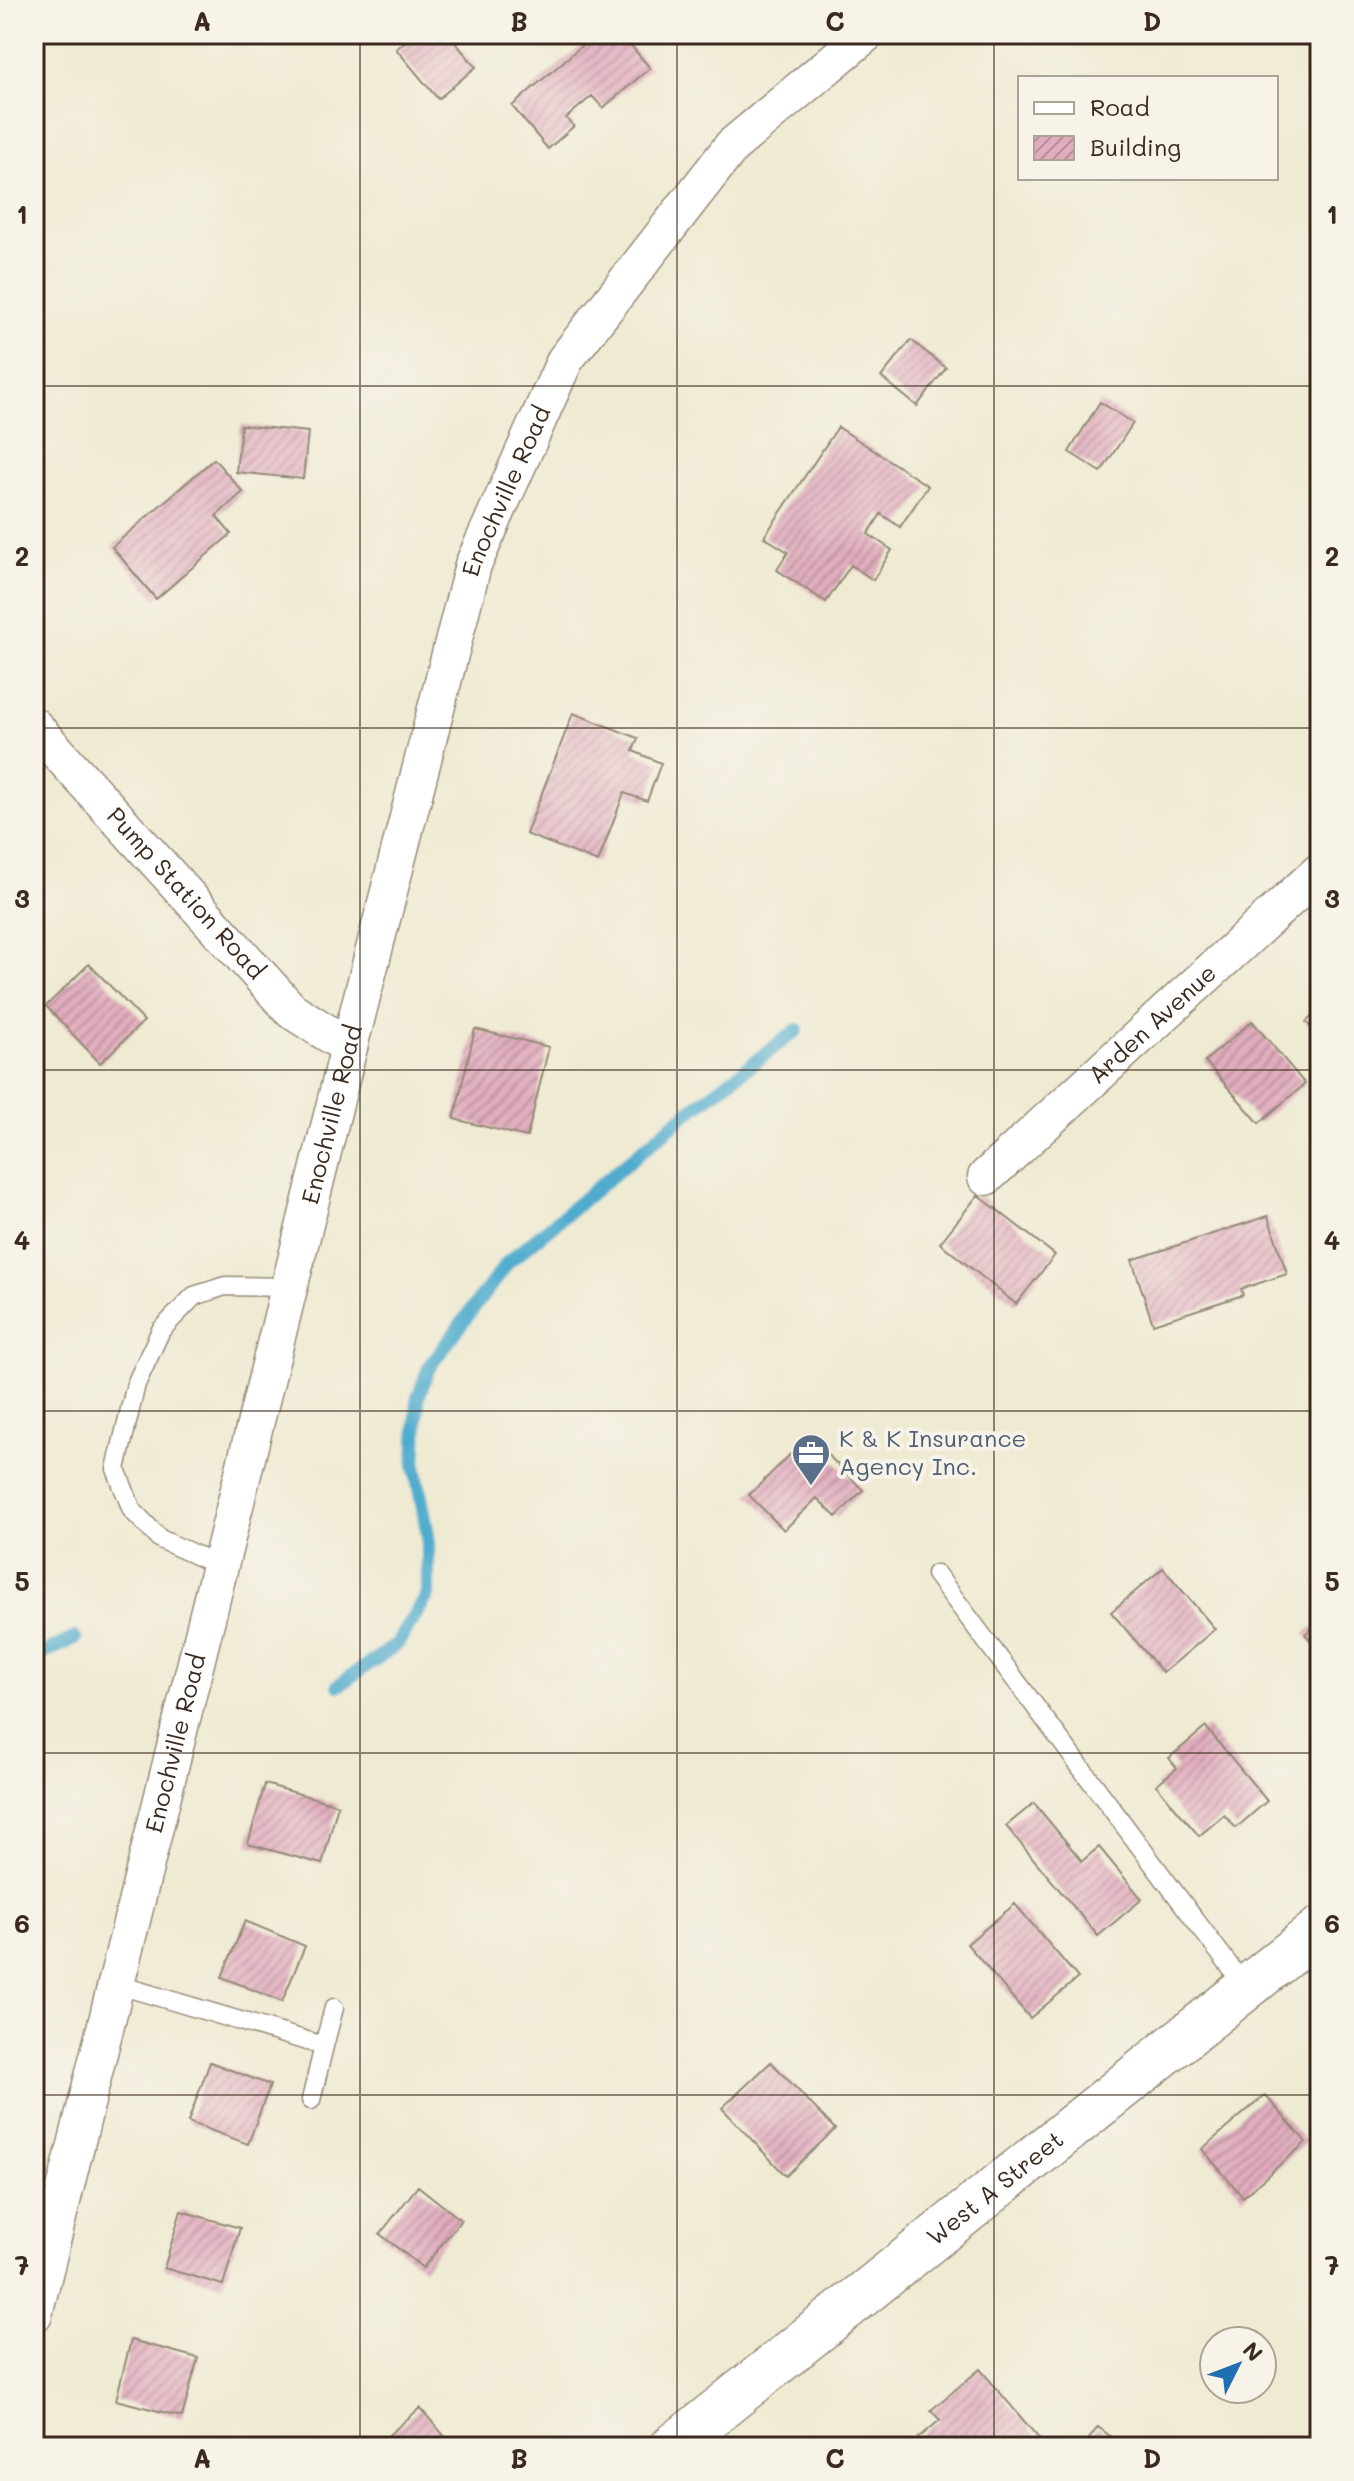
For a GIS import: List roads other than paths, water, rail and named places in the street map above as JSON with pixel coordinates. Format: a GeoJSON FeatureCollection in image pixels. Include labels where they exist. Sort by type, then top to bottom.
{"type":"FeatureCollection","features":[{"type":"Feature","properties":{"kind":"street","name":"Enochville Road"},"geometry":{"type":"LineString","coordinates":[[34,2314],[349,1047],[473,565],[565,360],[732,146],[866,34]]}},
{"type":"Feature","properties":{"kind":"street","name":"Pump Station Road"},"geometry":{"type":"LineString","coordinates":[[41,748],[291,1010],[349,1047]]}},
{"type":"Feature","properties":{"kind":"street","name":"Arden Avenue"},"geometry":{"type":"LineString","coordinates":[[986,1177],[1320,871]]}},
{"type":"Feature","properties":{"kind":"street","name":"West A Street"},"geometry":{"type":"LineString","coordinates":[[672,2447],[1320,1929]]}},
{"type":"Feature","properties":{"kind":"lane"},"geometry":{"type":"LineString","coordinates":[[220,1566],[160,1539],[132,1510],[116,1469],[136,1384],[161,1330],[194,1296],[225,1286],[289,1287]]}},
{"type":"Feature","properties":{"kind":"lane"},"geometry":{"type":"LineString","coordinates":[[936,1574],[1246,1988]]}},
{"type":"Feature","properties":{"kind":"lane"},"geometry":{"type":"LineString","coordinates":[[116,1984],[324,2046]]}},
{"type":"Feature","properties":{"kind":"lane"},"geometry":{"type":"LineString","coordinates":[[311,2100],[334,2008]]}},
{"type":"Feature","properties":{"kind":"waterway"},"geometry":{"type":"LineString","coordinates":[[339,1685],[397,1644],[428,1595],[428,1535],[415,1466],[418,1398],[429,1367],[508,1262],[681,1118],[797,1030]]}},
{"type":"Feature","properties":{"kind":"waterway"},"geometry":{"type":"LineString","coordinates":[[34,1658],[75,1638]]}},
{"type":"Feature","properties":{"kind":"place","name":"K & K Insurance Agency Inc."},"geometry":{"type":"Point","coordinates":[811,1487]}}]}
